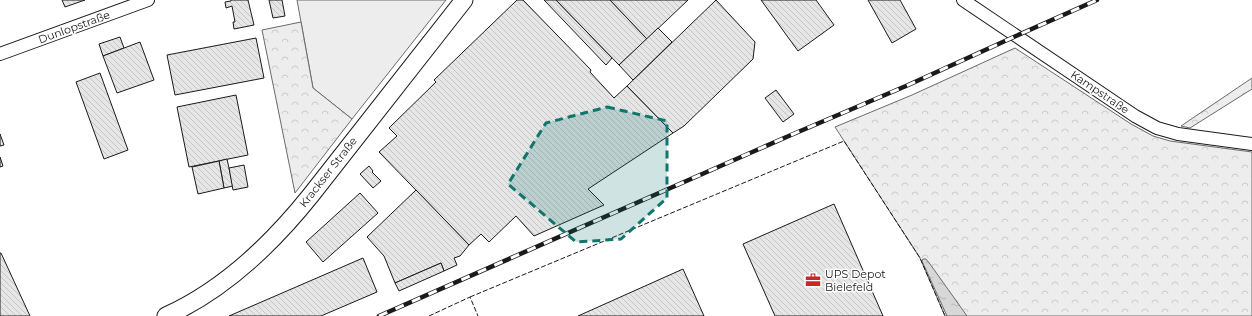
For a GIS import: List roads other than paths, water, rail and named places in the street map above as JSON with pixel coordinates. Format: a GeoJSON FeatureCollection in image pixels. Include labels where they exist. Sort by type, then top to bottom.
{"type":"FeatureCollection","features":[{"type":"Feature","properties":{"kind":"street","name":"Dunlopstraße"},"geometry":{"type":"LineString","coordinates":[[0,54],[148,0]]}},
{"type":"Feature","properties":{"kind":"street","name":"Krackser Straße"},"geometry":{"type":"LineString","coordinates":[[166,316],[211,291],[241,268],[267,245],[292,218],[464,0]]}},
{"type":"Feature","properties":{"kind":"street","name":"Kampstraße"},"geometry":{"type":"LineString","coordinates":[[964,0],[1135,116],[1156,128],[1178,134],[1252,144]]}},
{"type":"Feature","properties":{"kind":"water"},"geometry":{"type":"Polygon","coordinates":[[[923,259],[926,259],[930,264],[967,316],[947,316],[922,261],[923,259]]]}},
{"type":"Feature","properties":{"kind":"railway"},"geometry":{"type":"LineString","coordinates":[[379,316],[906,86],[1097,0]]}},
{"type":"Feature","properties":{"kind":"place","name":"UPS Depot Bielefeld"},"geometry":{"type":"Point","coordinates":[813,280]}}]}
